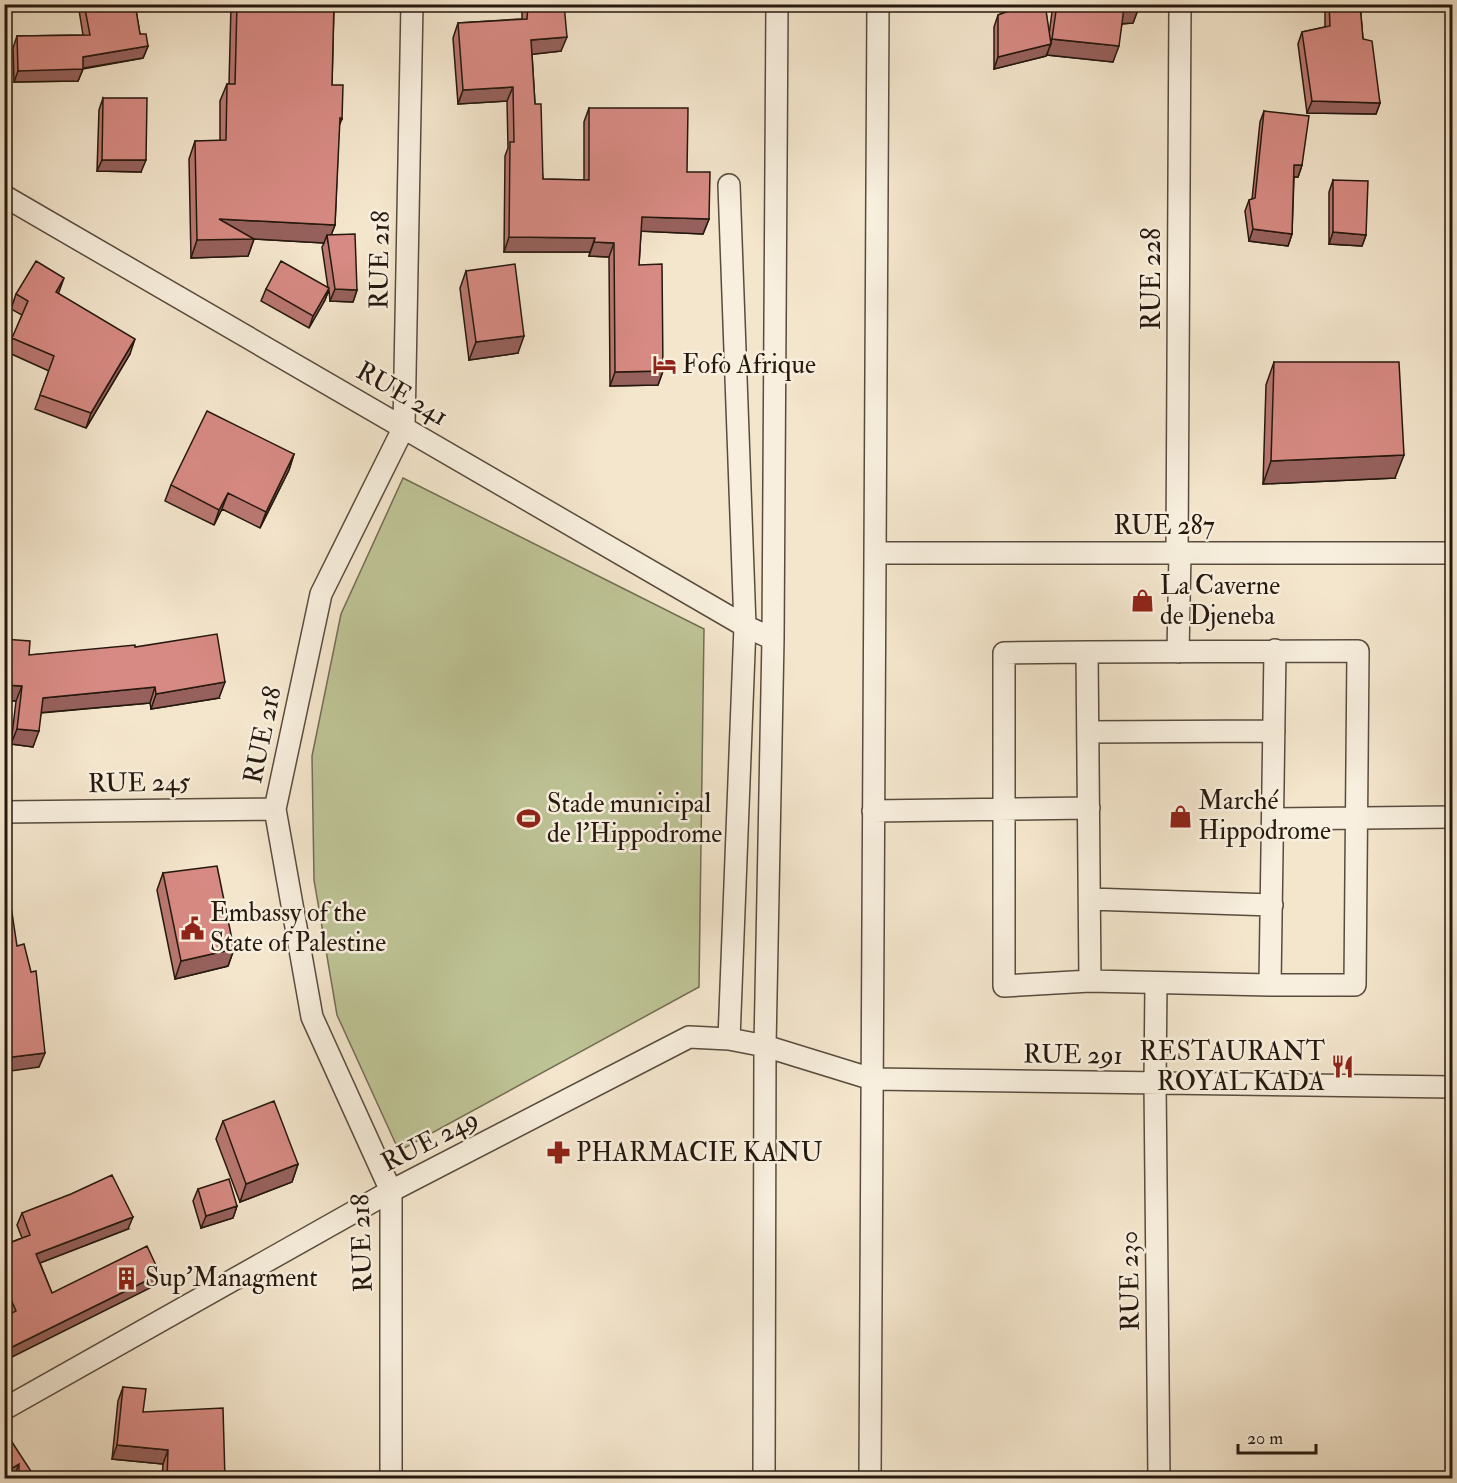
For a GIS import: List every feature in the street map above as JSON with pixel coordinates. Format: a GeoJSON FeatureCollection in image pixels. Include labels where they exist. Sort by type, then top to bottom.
{"type":"FeatureCollection","features":[{"type":"Feature","properties":{"kind":"street","name":"RUE 218"},"geometry":{"type":"LineString","coordinates":[[391,1479],[391,1191],[312,1017],[275,809],[321,594],[404,427],[412,4]]}},
{"type":"Feature","properties":{"kind":"street"},"geometry":{"type":"LineString","coordinates":[[764,1479],[765,1046],[773,639],[777,4]]}},
{"type":"Feature","properties":{"kind":"street"},"geometry":{"type":"LineString","coordinates":[[870,1479],[878,4]]}},
{"type":"Feature","properties":{"kind":"street","name":"RUE 228"},"geometry":{"type":"LineString","coordinates":[[1178,652],[1180,4]]}},
{"type":"Feature","properties":{"kind":"street"},"geometry":{"type":"LineString","coordinates":[[729,184],[745,626],[729,1039]]}},
{"type":"Feature","properties":{"kind":"street","name":"RUE 241"},"geometry":{"type":"LineString","coordinates":[[4,196],[745,626],[773,639]]}},
{"type":"Feature","properties":{"kind":"street","name":"RUE 287"},"geometry":{"type":"LineString","coordinates":[[875,553],[1452,553]]}},
{"type":"Feature","properties":{"kind":"street"},"geometry":{"type":"LineString","coordinates":[[1270,985],[1275,651]]}},
{"type":"Feature","properties":{"kind":"street"},"geometry":{"type":"LineString","coordinates":[[1358,651],[1354,985],[1090,981],[1004,986],[1004,653],[1178,652],[1358,651]]}},
{"type":"Feature","properties":{"kind":"street"},"geometry":{"type":"LineString","coordinates":[[1087,652],[1090,981]]}},
{"type":"Feature","properties":{"kind":"street"},"geometry":{"type":"LineString","coordinates":[[1088,732],[1274,731]]}},
{"type":"Feature","properties":{"kind":"street"},"geometry":{"type":"LineString","coordinates":[[873,811],[1089,808]]}},
{"type":"Feature","properties":{"kind":"street","name":"RUE 245"},"geometry":{"type":"LineString","coordinates":[[4,812],[275,809]]}},
{"type":"Feature","properties":{"kind":"street"},"geometry":{"type":"LineString","coordinates":[[1273,819],[1452,817]]}},
{"type":"Feature","properties":{"kind":"street"},"geometry":{"type":"LineString","coordinates":[[1090,899],[1272,905]]}},
{"type":"Feature","properties":{"kind":"street","name":"RUE 230"},"geometry":{"type":"LineString","coordinates":[[1156,982],[1159,1479]]}},
{"type":"Feature","properties":{"kind":"street","name":"RUE 249"},"geometry":{"type":"LineString","coordinates":[[4,1409],[391,1191],[689,1037],[729,1039],[765,1046],[872,1079]]}},
{"type":"Feature","properties":{"kind":"street","name":"RUE 291"},"geometry":{"type":"LineString","coordinates":[[872,1079],[1452,1088]]}},
{"type":"Feature","properties":{"kind":"green space"},"geometry":{"type":"Polygon","coordinates":[[[403,478],[704,629],[699,987],[399,1151],[337,1015],[314,880],[312,756],[341,614],[403,478]]]}},
{"type":"Feature","properties":{"kind":"building"},"geometry":{"type":"Polygon","coordinates":[[[84,4],[135,4],[140,34],[146,34],[148,46],[83,57],[83,69],[18,71],[17,36],[90,35],[84,4]]]}},
{"type":"Feature","properties":{"kind":"building"},"geometry":{"type":"Polygon","coordinates":[[[237,4],[334,4],[332,85],[343,85],[335,225],[219,219],[254,239],[197,240],[195,141],[226,140],[227,84],[235,84],[237,4]]]}},
{"type":"Feature","properties":{"kind":"building"},"geometry":{"type":"Polygon","coordinates":[[[528,4],[564,4],[567,37],[531,40],[535,104],[541,104],[543,179],[589,180],[589,108],[688,108],[687,172],[710,172],[709,219],[642,217],[639,265],[662,264],[663,371],[615,372],[614,243],[594,242],[595,238],[509,237],[510,142],[514,142],[513,87],[463,90],[458,23],[527,19],[528,4]]]}},
{"type":"Feature","properties":{"kind":"building"},"geometry":{"type":"Polygon","coordinates":[[[1010,4],[1045,4],[1051,44],[998,57],[998,15],[1009,11],[1010,4]]]}},
{"type":"Feature","properties":{"kind":"building"},"geometry":{"type":"Polygon","coordinates":[[[1057,4],[1140,4],[1139,7],[1124,8],[1119,46],[1052,39],[1057,4]]]}},
{"type":"Feature","properties":{"kind":"building"},"geometry":{"type":"Polygon","coordinates":[[[1329,4],[1360,4],[1363,39],[1372,41],[1380,103],[1312,101],[1302,32],[1330,26],[1329,4]]]}},
{"type":"Feature","properties":{"kind":"building"},"geometry":{"type":"Polygon","coordinates":[[[103,98],[147,98],[146,160],[102,160],[103,98]]]}},
{"type":"Feature","properties":{"kind":"building"},"geometry":{"type":"Polygon","coordinates":[[[1264,111],[1309,116],[1302,165],[1294,165],[1292,234],[1253,229],[1249,200],[1255,198],[1264,111]]]}},
{"type":"Feature","properties":{"kind":"building"},"geometry":{"type":"Polygon","coordinates":[[[1333,180],[1368,181],[1366,235],[1333,232],[1333,180]]]}},
{"type":"Feature","properties":{"kind":"building"},"geometry":{"type":"Polygon","coordinates":[[[355,234],[357,290],[335,289],[327,235],[355,234]]]}},
{"type":"Feature","properties":{"kind":"building"},"geometry":{"type":"Polygon","coordinates":[[[36,261],[64,278],[56,292],[135,339],[91,413],[40,395],[54,356],[12,338],[28,301],[16,294],[36,261]]]}},
{"type":"Feature","properties":{"kind":"building"},"geometry":{"type":"Polygon","coordinates":[[[281,261],[329,288],[313,316],[266,289],[281,261]]]}},
{"type":"Feature","properties":{"kind":"building"},"geometry":{"type":"Polygon","coordinates":[[[515,264],[524,336],[476,342],[466,271],[515,264]]]}},
{"type":"Feature","properties":{"kind":"building"},"geometry":{"type":"Polygon","coordinates":[[[1274,362],[1399,362],[1404,455],[1271,461],[1274,362]]]}},
{"type":"Feature","properties":{"kind":"building"},"geometry":{"type":"Polygon","coordinates":[[[207,411],[294,454],[266,512],[228,493],[219,510],[171,485],[207,411]]]}},
{"type":"Feature","properties":{"kind":"building"},"geometry":{"type":"Polygon","coordinates":[[[4,414],[11,416],[4,434],[4,414]]]}},
{"type":"Feature","properties":{"kind":"building"},"geometry":{"type":"Polygon","coordinates":[[[217,634],[225,682],[156,694],[155,687],[43,698],[39,731],[17,729],[22,686],[4,685],[4,639],[30,641],[29,655],[135,645],[135,647],[217,634]]]}},
{"type":"Feature","properties":{"kind":"building"},"geometry":{"type":"Polygon","coordinates":[[[5,866],[17,946],[24,944],[31,972],[36,971],[45,1053],[4,1058],[5,866]]]}},
{"type":"Feature","properties":{"kind":"building","name":"Embassy of the State of Palestine"},"geometry":{"type":"Polygon","coordinates":[[[217,866],[234,949],[181,961],[163,873],[217,866]]]}},
{"type":"Feature","properties":{"kind":"building"},"geometry":{"type":"Polygon","coordinates":[[[274,1101],[298,1164],[246,1184],[223,1121],[274,1101]]]}},
{"type":"Feature","properties":{"kind":"building"},"geometry":{"type":"Polygon","coordinates":[[[112,1175],[133,1217],[36,1254],[52,1293],[147,1246],[160,1274],[4,1351],[4,1317],[16,1311],[4,1283],[4,1245],[30,1235],[22,1213],[112,1175]]]}},
{"type":"Feature","properties":{"kind":"building"},"geometry":{"type":"Polygon","coordinates":[[[229,1179],[237,1206],[206,1216],[198,1189],[229,1179]]]}},
{"type":"Feature","properties":{"kind":"building"},"geometry":{"type":"Polygon","coordinates":[[[123,1387],[146,1389],[143,1412],[223,1408],[225,1479],[167,1479],[168,1450],[117,1445],[123,1387]]]}},
{"type":"Feature","properties":{"kind":"building"},"geometry":{"type":"Polygon","coordinates":[[[10,1439],[36,1479],[19,1479],[19,1464],[4,1473],[4,1442],[10,1439]]]}},
{"type":"Feature","properties":{"kind":"place","name":"Fofo Afrique"},"geometry":{"type":"Point","coordinates":[664,365]}},
{"type":"Feature","properties":{"kind":"place","name":"La Caverne de Djeneba"},"geometry":{"type":"Point","coordinates":[1142,601]}},
{"type":"Feature","properties":{"kind":"place","name":"Marché Hippodrome"},"geometry":{"type":"Point","coordinates":[1180,816]}},
{"type":"Feature","properties":{"kind":"place","name":"Stade municipal de l'Hippodrome"},"geometry":{"type":"Point","coordinates":[529,819]}},
{"type":"Feature","properties":{"kind":"place","name":"Embassy of the State of Palestine"},"geometry":{"type":"Point","coordinates":[192,928]}},
{"type":"Feature","properties":{"kind":"place","name":"RESTAURANT ROYAL KADA"},"geometry":{"type":"Point","coordinates":[1343,1067]}},
{"type":"Feature","properties":{"kind":"place","name":"PHARMACIE KANU"},"geometry":{"type":"Point","coordinates":[558,1153]}},
{"type":"Feature","properties":{"kind":"place","name":"Sup'Managment"},"geometry":{"type":"Point","coordinates":[127,1278]}}]}
